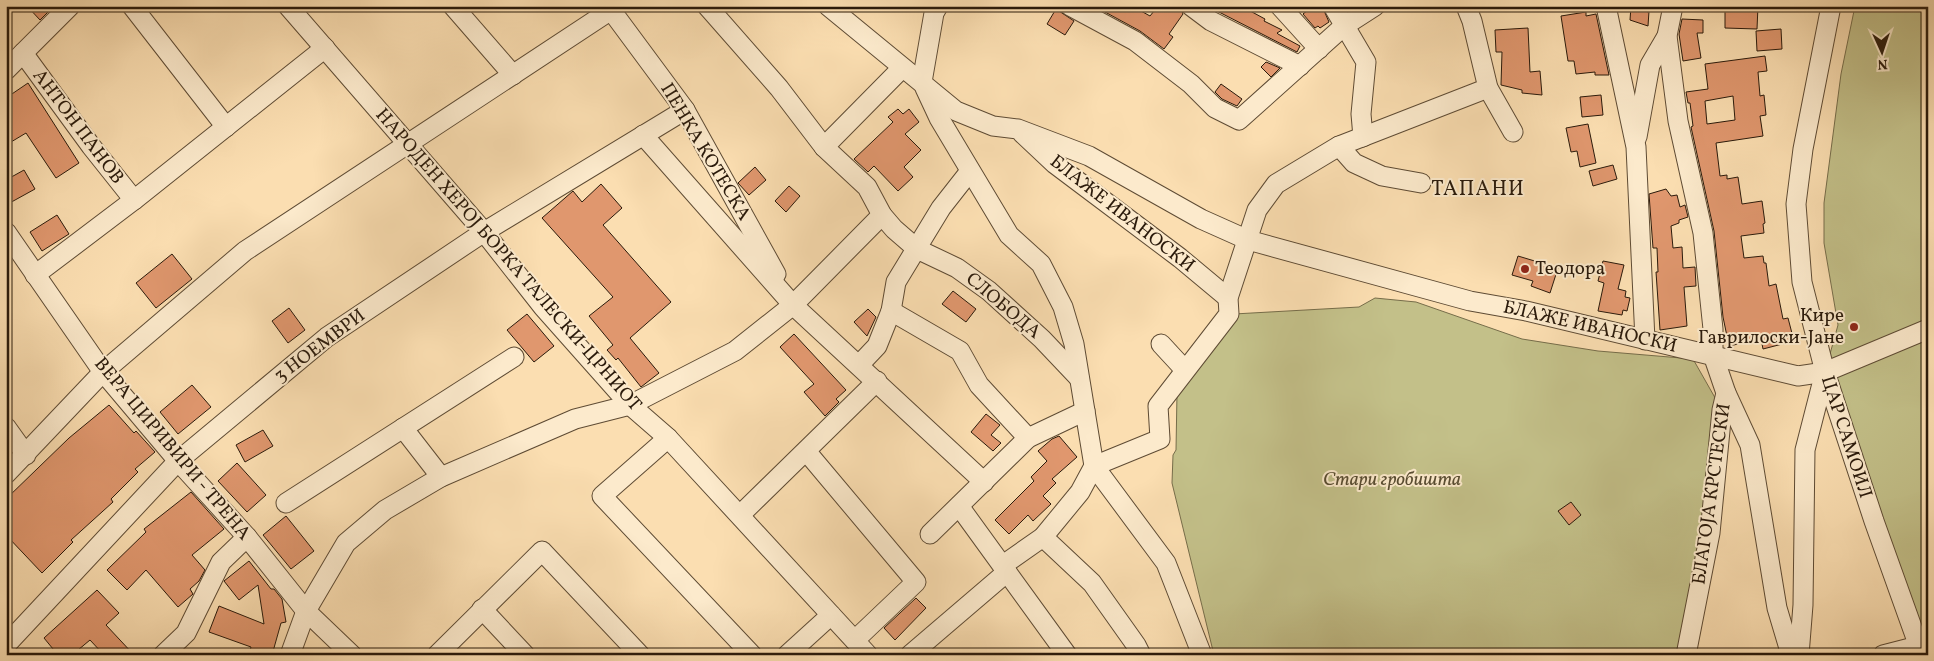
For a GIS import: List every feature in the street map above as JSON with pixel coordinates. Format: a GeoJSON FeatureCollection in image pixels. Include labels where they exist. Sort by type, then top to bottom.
{"type":"FeatureCollection","features":[{"type":"Feature","properties":{"kind":"street"},"geometry":{"type":"LineString","coordinates":[[6,70],[70,6]]}},
{"type":"Feature","properties":{"kind":"street"},"geometry":{"type":"LineString","coordinates":[[132,6],[226,127]]}},
{"type":"Feature","properties":{"kind":"street","name":"НАРОДЕН ХЕРОЈ БОРКА ТАЛЕСКИ-ЦРНИОТ"},"geometry":{"type":"LineString","coordinates":[[288,6],[484,232],[543,307],[630,406],[668,438],[868,655]]}},
{"type":"Feature","properties":{"kind":"street"},"geometry":{"type":"LineString","coordinates":[[453,6],[512,75]]}},
{"type":"Feature","properties":{"kind":"street","name":"СЛОБОДА"},"geometry":{"type":"LineString","coordinates":[[707,6],[779,88],[824,147],[867,187],[882,214],[894,229],[917,248],[957,268],[989,291],[1042,339],[1080,378]]}},
{"type":"Feature","properties":{"kind":"street","name":"БЛАЖЕ ИВАНОСКИ"},"geometry":{"type":"LineString","coordinates":[[828,6],[956,111],[994,126],[1018,129],[1089,156],[1201,219],[1248,240],[1470,301],[1526,311],[1798,376],[1825,372],[1928,329]]}},
{"type":"Feature","properties":{"kind":"street"},"geometry":{"type":"LineString","coordinates":[[1070,6],[1135,42],[1191,84],[1215,108],[1239,120],[1344,26],[1376,6]]}},
{"type":"Feature","properties":{"kind":"street"},"geometry":{"type":"LineString","coordinates":[[1191,6],[1211,21],[1300,66]]}},
{"type":"Feature","properties":{"kind":"street"},"geometry":{"type":"LineString","coordinates":[[1280,6],[1319,49]]}},
{"type":"Feature","properties":{"kind":"street"},"geometry":{"type":"LineString","coordinates":[[1333,6],[1366,62],[1361,114],[1363,136]]}},
{"type":"Feature","properties":{"kind":"street"},"geometry":{"type":"LineString","coordinates":[[1466,6],[1472,21],[1488,88],[1513,132]]}},
{"type":"Feature","properties":{"kind":"street"},"geometry":{"type":"LineString","coordinates":[[1606,6],[1636,148],[1645,340]]}},
{"type":"Feature","properties":{"kind":"street"},"geometry":{"type":"LineString","coordinates":[[1673,6],[1667,36],[1678,122],[1703,233],[1713,329],[1713,355],[1726,393],[1750,445],[1777,608],[1791,655]]}},
{"type":"Feature","properties":{"kind":"street","name":"ЦАР САМОИЛ"},"geometry":{"type":"LineString","coordinates":[[1831,6],[1803,149],[1796,204],[1802,282],[1825,372],[1874,521],[1923,646]]}},
{"type":"Feature","properties":{"kind":"street"},"geometry":{"type":"LineString","coordinates":[[6,474],[104,372],[245,250],[512,75],[610,8]]}},
{"type":"Feature","properties":{"kind":"street","name":"ПЕНКА КОТЕСКА"},"geometry":{"type":"LineString","coordinates":[[610,8],[685,110],[793,304]]}},
{"type":"Feature","properties":{"kind":"street"},"geometry":{"type":"LineString","coordinates":[[932,9],[922,82],[939,118],[1009,235],[1041,264],[1063,307],[1074,344],[1094,466],[1166,563],[1202,655]]}},
{"type":"Feature","properties":{"kind":"street"},"geometry":{"type":"LineString","coordinates":[[1636,148],[1650,65],[1667,36]]}},
{"type":"Feature","properties":{"kind":"street","name":"АНТОН ПАНОВ"},"geometry":{"type":"LineString","coordinates":[[35,275],[134,200],[325,48]]}},
{"type":"Feature","properties":{"kind":"street","name":"АНТОН ПАНОВ"},"geometry":{"type":"LineString","coordinates":[[23,53],[91,146],[134,200]]}},
{"type":"Feature","properties":{"kind":"street"},"geometry":{"type":"LineString","coordinates":[[824,147],[902,68]]}},
{"type":"Feature","properties":{"kind":"street"},"geometry":{"type":"LineString","coordinates":[[910,655],[1005,568],[1043,537],[1080,492],[1094,466],[1160,440],[1158,406],[1229,314],[1228,298],[1257,210],[1276,184],[1339,146],[1488,88]]}},
{"type":"Feature","properties":{"kind":"street","name":"3 НОЕМВРИ"},"geometry":{"type":"LineString","coordinates":[[9,645],[178,461],[327,337],[484,232],[685,110]]}},
{"type":"Feature","properties":{"kind":"street","name":"БЛАЖЕ ИВАНОСКИ"},"geometry":{"type":"LineString","coordinates":[[1018,129],[1055,164],[1180,258],[1228,298]]}},
{"type":"Feature","properties":{"kind":"street","name":"ПЕНКА КОТЕСКА"},"geometry":{"type":"LineString","coordinates":[[642,135],[793,304],[984,482]]}},
{"type":"Feature","properties":{"kind":"street"},"geometry":{"type":"LineString","coordinates":[[1339,146],[1354,163],[1382,176],[1421,184]]}},
{"type":"Feature","properties":{"kind":"street"},"geometry":{"type":"LineString","coordinates":[[859,365],[877,346],[891,311],[896,282],[941,208],[970,171]]}},
{"type":"Feature","properties":{"kind":"street"},"geometry":{"type":"LineString","coordinates":[[290,654],[306,610],[346,543],[385,510],[441,477],[576,419],[630,406],[735,351],[793,304],[882,214]]}},
{"type":"Feature","properties":{"kind":"street","name":"ВЕРА ЦИРИВИРИ - ТРЕНА"},"geometry":{"type":"LineString","coordinates":[[6,232],[104,372],[178,461],[247,538],[306,610],[352,655]]}},
{"type":"Feature","properties":{"kind":"street"},"geometry":{"type":"LineString","coordinates":[[891,311],[960,351],[979,385],[1028,438]]}},
{"type":"Feature","properties":{"kind":"street"},"geometry":{"type":"LineString","coordinates":[[1161,344],[1186,370]]}},
{"type":"Feature","properties":{"kind":"street"},"geometry":{"type":"LineString","coordinates":[[286,503],[514,357]]}},
{"type":"Feature","properties":{"kind":"street"},"geometry":{"type":"LineString","coordinates":[[1799,655],[1803,605],[1804,450],[1825,372]]}},
{"type":"Feature","properties":{"kind":"street"},"geometry":{"type":"LineString","coordinates":[[740,516],[877,381]]}},
{"type":"Feature","properties":{"kind":"street","name":"БЛАГОЈА КРСТЕСКИ"},"geometry":{"type":"LineString","coordinates":[[1686,655],[1710,533],[1722,410],[1726,393]]}},
{"type":"Feature","properties":{"kind":"street"},"geometry":{"type":"LineString","coordinates":[[930,534],[1028,438],[1085,411]]}},
{"type":"Feature","properties":{"kind":"street"},"geometry":{"type":"LineString","coordinates":[[6,427],[26,455]]}},
{"type":"Feature","properties":{"kind":"street"},"geometry":{"type":"LineString","coordinates":[[404,428],[441,477]]}},
{"type":"Feature","properties":{"kind":"street"},"geometry":{"type":"LineString","coordinates":[[668,438],[602,496],[752,655]]}},
{"type":"Feature","properties":{"kind":"street"},"geometry":{"type":"LineString","coordinates":[[806,451],[916,582],[855,640]]}},
{"type":"Feature","properties":{"kind":"street"},"geometry":{"type":"LineString","coordinates":[[959,506],[1068,655]]}},
{"type":"Feature","properties":{"kind":"street"},"geometry":{"type":"LineString","coordinates":[[1043,537],[1092,583],[1141,655]]}},
{"type":"Feature","properties":{"kind":"street"},"geometry":{"type":"LineString","coordinates":[[163,655],[186,633],[221,562],[247,538]]}},
{"type":"Feature","properties":{"kind":"street"},"geometry":{"type":"LineString","coordinates":[[437,655],[542,551],[640,655]]}},
{"type":"Feature","properties":{"kind":"street"},"geometry":{"type":"LineString","coordinates":[[482,609],[525,655]]}},
{"type":"Feature","properties":{"kind":"street"},"geometry":{"type":"LineString","coordinates":[[787,655],[831,615]]}},
{"type":"Feature","properties":{"kind":"street"},"geometry":{"type":"LineString","coordinates":[[185,655],[186,633]]}},
{"type":"Feature","properties":{"kind":"street"},"geometry":{"type":"LineString","coordinates":[[1883,655],[1923,646]]}},
{"type":"Feature","properties":{"kind":"green space"},"geometry":{"type":"Polygon","coordinates":[[[1855,6],[1928,6],[1928,638],[1918,646],[1825,372],[1838,325],[1824,243],[1824,203],[1841,74],[1855,6]]]}},
{"type":"Feature","properties":{"kind":"green space","name":"Стари гробишта"},"geometry":{"type":"Polygon","coordinates":[[[1375,298],[1416,302],[1522,339],[1598,351],[1693,359],[1722,410],[1686,655],[1214,655],[1172,483],[1173,455],[1176,450],[1177,393],[1234,314],[1359,307],[1375,298]]]}},
{"type":"Feature","properties":{"kind":"building"},"geometry":{"type":"Polygon","coordinates":[[[27,6],[54,6],[40,20],[27,6]]]}},
{"type":"Feature","properties":{"kind":"building"},"geometry":{"type":"Polygon","coordinates":[[[1094,6],[1132,6],[1150,16],[1158,6],[1180,6],[1183,14],[1169,34],[1173,37],[1164,49],[1140,31],[1094,6]]]}},
{"type":"Feature","properties":{"kind":"building"},"geometry":{"type":"Polygon","coordinates":[[[1219,6],[1241,6],[1265,19],[1264,21],[1282,30],[1278,34],[1300,46],[1297,52],[1217,11],[1219,6]]]}},
{"type":"Feature","properties":{"kind":"building"},"geometry":{"type":"Polygon","coordinates":[[[1313,6],[1322,6],[1329,22],[1320,28],[1318,26],[1315,28],[1303,14],[1313,6]]]}},
{"type":"Feature","properties":{"kind":"building"},"geometry":{"type":"Polygon","coordinates":[[[1631,6],[1647,6],[1647,12],[1649,11],[1648,26],[1630,20],[1631,6]]]}},
{"type":"Feature","properties":{"kind":"building"},"geometry":{"type":"Polygon","coordinates":[[[1725,6],[1758,6],[1757,29],[1725,28],[1725,6]]]}},
{"type":"Feature","properties":{"kind":"building"},"geometry":{"type":"Polygon","coordinates":[[[1056,9],[1074,21],[1065,35],[1047,24],[1056,9]]]}},
{"type":"Feature","properties":{"kind":"building"},"geometry":{"type":"Polygon","coordinates":[[[1586,12],[1586,16],[1596,14],[1609,75],[1595,75],[1595,72],[1576,74],[1574,61],[1568,61],[1561,16],[1586,12]]]}},
{"type":"Feature","properties":{"kind":"building"},"geometry":{"type":"Polygon","coordinates":[[[1682,19],[1703,20],[1703,33],[1697,33],[1701,58],[1683,61],[1679,34],[1682,19]]]}},
{"type":"Feature","properties":{"kind":"building"},"geometry":{"type":"Polygon","coordinates":[[[1528,28],[1530,72],[1540,71],[1542,95],[1522,93],[1522,90],[1501,85],[1502,52],[1496,52],[1495,30],[1528,28]]]}},
{"type":"Feature","properties":{"kind":"building"},"geometry":{"type":"Polygon","coordinates":[[[1781,29],[1782,49],[1757,51],[1756,31],[1781,29]]]}},
{"type":"Feature","properties":{"kind":"building"},"geometry":{"type":"Polygon","coordinates":[[[1765,56],[1767,71],[1758,72],[1760,96],[1764,95],[1766,115],[1760,116],[1763,136],[1716,143],[1720,176],[1727,175],[1727,179],[1738,177],[1742,204],[1762,201],[1765,223],[1763,224],[1764,233],[1741,236],[1744,258],[1763,256],[1764,263],[1766,263],[1769,286],[1776,284],[1783,319],[1788,318],[1794,341],[1763,349],[1761,339],[1729,346],[1723,317],[1714,231],[1691,127],[1693,126],[1690,103],[1688,103],[1686,92],[1708,89],[1705,64],[1765,56]],[[1733,96],[1705,101],[1707,124],[1735,120],[1733,96]]]}},
{"type":"Feature","properties":{"kind":"building"},"geometry":{"type":"Polygon","coordinates":[[[1266,62],[1280,68],[1271,77],[1261,67],[1266,62]]]}},
{"type":"Feature","properties":{"kind":"building"},"geometry":{"type":"Polygon","coordinates":[[[28,83],[79,163],[56,178],[26,133],[6,145],[6,98],[28,83]]]}},
{"type":"Feature","properties":{"kind":"building"},"geometry":{"type":"Polygon","coordinates":[[[1221,84],[1242,99],[1237,106],[1222,99],[1215,92],[1221,84]]]}},
{"type":"Feature","properties":{"kind":"building"},"geometry":{"type":"Polygon","coordinates":[[[1601,95],[1603,115],[1582,117],[1580,97],[1601,95]]]}},
{"type":"Feature","properties":{"kind":"building"},"geometry":{"type":"Polygon","coordinates":[[[898,109],[903,114],[909,109],[919,122],[905,134],[921,150],[904,167],[913,177],[898,191],[874,166],[868,172],[854,159],[893,122],[888,117],[898,109]]]}},
{"type":"Feature","properties":{"kind":"building"},"geometry":{"type":"Polygon","coordinates":[[[1588,124],[1596,163],[1580,167],[1577,151],[1571,152],[1566,128],[1588,124]]]}},
{"type":"Feature","properties":{"kind":"building"},"geometry":{"type":"Polygon","coordinates":[[[1613,165],[1617,179],[1593,186],[1589,171],[1613,165]]]}},
{"type":"Feature","properties":{"kind":"building"},"geometry":{"type":"Polygon","coordinates":[[[755,167],[766,180],[749,195],[738,183],[755,167]]]}},
{"type":"Feature","properties":{"kind":"building"},"geometry":{"type":"Polygon","coordinates":[[[24,170],[35,189],[6,205],[6,180],[24,170]]]}},
{"type":"Feature","properties":{"kind":"building"},"geometry":{"type":"Polygon","coordinates":[[[601,184],[622,208],[603,225],[671,302],[630,338],[659,373],[641,387],[618,358],[616,360],[607,350],[613,345],[589,316],[613,297],[542,218],[573,191],[582,202],[601,184]]]}},
{"type":"Feature","properties":{"kind":"building"},"geometry":{"type":"Polygon","coordinates":[[[789,186],[800,196],[786,212],[775,201],[789,186]]]}},
{"type":"Feature","properties":{"kind":"building"},"geometry":{"type":"Polygon","coordinates":[[[1666,189],[1671,196],[1677,195],[1680,207],[1685,205],[1688,217],[1679,220],[1679,223],[1671,226],[1673,248],[1682,247],[1683,268],[1695,267],[1696,286],[1684,287],[1687,326],[1660,330],[1656,272],[1658,272],[1657,248],[1653,248],[1649,194],[1666,189]]]}},
{"type":"Feature","properties":{"kind":"building"},"geometry":{"type":"Polygon","coordinates":[[[57,215],[69,234],[42,251],[30,232],[57,215]]]}},
{"type":"Feature","properties":{"kind":"building"},"geometry":{"type":"Polygon","coordinates":[[[172,254],[192,279],[156,308],[136,283],[172,254]]]}},
{"type":"Feature","properties":{"kind":"building"},"geometry":{"type":"Polygon","coordinates":[[[1518,256],[1558,268],[1550,293],[1531,286],[1533,281],[1512,275],[1518,256]]]}},
{"type":"Feature","properties":{"kind":"building"},"geometry":{"type":"Polygon","coordinates":[[[1603,261],[1624,265],[1618,289],[1626,291],[1625,297],[1630,298],[1627,311],[1623,310],[1622,315],[1598,311],[1604,283],[1598,281],[1603,261]]]}},
{"type":"Feature","properties":{"kind":"building"},"geometry":{"type":"Polygon","coordinates":[[[953,291],[976,309],[966,322],[942,304],[953,291]]]}},
{"type":"Feature","properties":{"kind":"building"},"geometry":{"type":"Polygon","coordinates":[[[289,308],[305,330],[288,343],[272,321],[289,308]]]}},
{"type":"Feature","properties":{"kind":"building"},"geometry":{"type":"Polygon","coordinates":[[[868,309],[876,317],[867,336],[854,322],[868,309]]]}},
{"type":"Feature","properties":{"kind":"building"},"geometry":{"type":"Polygon","coordinates":[[[527,314],[554,346],[534,362],[507,330],[527,314]]]}},
{"type":"Feature","properties":{"kind":"building"},"geometry":{"type":"Polygon","coordinates":[[[794,334],[846,390],[836,399],[839,402],[825,416],[804,392],[814,384],[780,347],[794,334]]]}},
{"type":"Feature","properties":{"kind":"building"},"geometry":{"type":"Polygon","coordinates":[[[192,385],[211,407],[178,434],[160,412],[192,385]]]}},
{"type":"Feature","properties":{"kind":"building"},"geometry":{"type":"Polygon","coordinates":[[[109,405],[134,433],[136,431],[155,452],[135,469],[138,472],[111,499],[113,502],[71,540],[73,542],[42,573],[6,535],[6,499],[69,438],[109,405]]]}},
{"type":"Feature","properties":{"kind":"building"},"geometry":{"type":"Polygon","coordinates":[[[986,414],[1000,425],[991,435],[1001,443],[993,451],[971,432],[986,414]]]}},
{"type":"Feature","properties":{"kind":"building"},"geometry":{"type":"Polygon","coordinates":[[[263,430],[273,446],[245,462],[236,445],[263,430]]]}},
{"type":"Feature","properties":{"kind":"building"},"geometry":{"type":"Polygon","coordinates":[[[1059,436],[1077,457],[1052,479],[1056,483],[1043,496],[1051,504],[1033,521],[1028,515],[1009,534],[995,520],[1034,481],[1031,477],[1047,461],[1038,451],[1052,439],[1059,436]]]}},
{"type":"Feature","properties":{"kind":"building"},"geometry":{"type":"Polygon","coordinates":[[[237,463],[266,495],[247,512],[218,481],[237,463]]]}},
{"type":"Feature","properties":{"kind":"building"},"geometry":{"type":"Polygon","coordinates":[[[191,492],[224,529],[192,555],[205,570],[199,581],[190,589],[193,594],[178,607],[146,570],[127,590],[107,570],[146,532],[144,529],[191,492]]]}},
{"type":"Feature","properties":{"kind":"building"},"geometry":{"type":"Polygon","coordinates":[[[1571,502],[1581,515],[1569,525],[1558,511],[1571,502]]]}},
{"type":"Feature","properties":{"kind":"building"},"geometry":{"type":"Polygon","coordinates":[[[286,516],[314,551],[291,569],[263,535],[286,516]]]}},
{"type":"Feature","properties":{"kind":"building"},"geometry":{"type":"Polygon","coordinates":[[[249,561],[271,589],[274,589],[282,599],[286,622],[281,623],[272,655],[249,655],[251,647],[209,632],[219,606],[264,624],[258,585],[239,600],[224,581],[249,561]]]}},
{"type":"Feature","properties":{"kind":"building"},"geometry":{"type":"Polygon","coordinates":[[[97,590],[119,613],[106,625],[134,655],[104,655],[90,640],[72,655],[58,655],[44,638],[97,590]]]}},
{"type":"Feature","properties":{"kind":"building"},"geometry":{"type":"Polygon","coordinates":[[[916,598],[926,608],[895,640],[884,628],[916,598]]]}},
{"type":"Feature","properties":{"kind":"place","name":"Теодора"},"geometry":{"type":"Point","coordinates":[1525,269]}},
{"type":"Feature","properties":{"kind":"place","name":"Кире Гаврилоски-Јане"},"geometry":{"type":"Point","coordinates":[1854,327]}},
{"type":"Feature","properties":{"kind":"district","name":"ТАПАНИ"},"geometry":{"type":"Point","coordinates":[1478,189]}}]}
